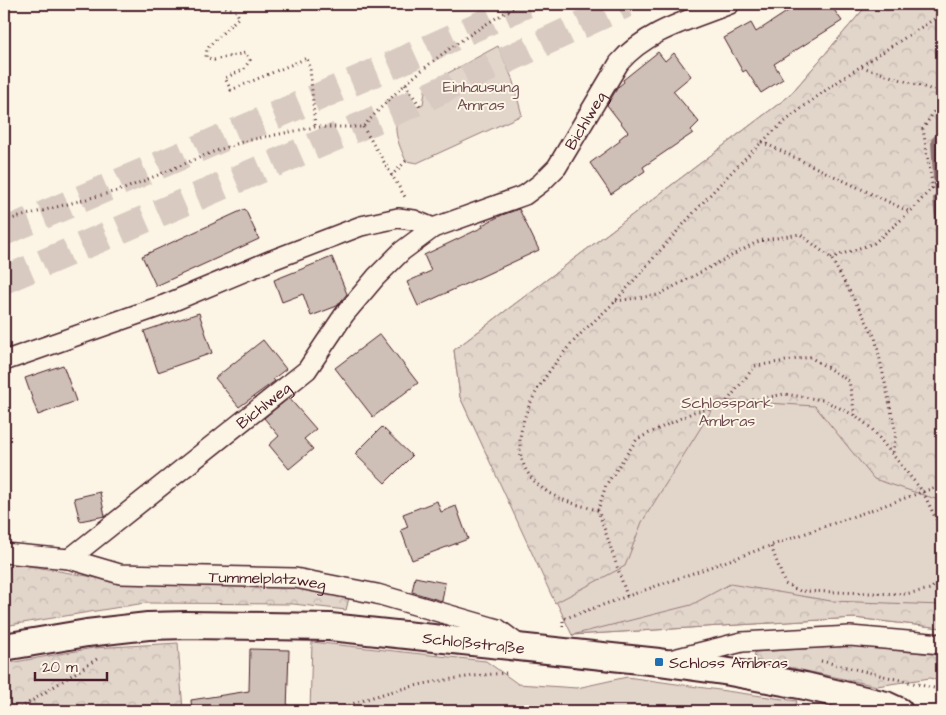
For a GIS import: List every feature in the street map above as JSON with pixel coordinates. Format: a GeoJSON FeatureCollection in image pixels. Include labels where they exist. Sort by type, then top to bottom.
{"type":"FeatureCollection","features":[{"type":"Feature","properties":{"kind":"main road","name":"Schloßstraße"},"geometry":{"type":"LineString","coordinates":[[4,646],[87,633],[187,625],[330,627],[659,662]]}},
{"type":"Feature","properties":{"kind":"main road"},"geometry":{"type":"LineString","coordinates":[[659,662],[805,686],[886,705],[899,711]]}},
{"type":"Feature","properties":{"kind":"street","name":"Bichlweg"},"geometry":{"type":"LineString","coordinates":[[69,559],[307,370],[344,316],[376,277],[402,252],[433,228],[525,195],[541,183],[557,167],[619,63],[632,48],[646,37],[730,4]]}},
{"type":"Feature","properties":{"kind":"street"},"geometry":{"type":"LineString","coordinates":[[4,361],[164,305],[272,260],[361,226],[388,218],[408,219],[433,228]]}},
{"type":"Feature","properties":{"kind":"street","name":"Tummelplatzweg"},"geometry":{"type":"LineString","coordinates":[[4,554],[69,559],[120,574],[295,578],[377,594],[498,629],[522,647]]}},
{"type":"Feature","properties":{"kind":"street","name":"Schloßstraße"},"geometry":{"type":"LineString","coordinates":[[659,662],[752,642],[850,636],[942,644]]}},
{"type":"Feature","properties":{"kind":"path"},"geometry":{"type":"LineString","coordinates":[[216,4],[236,11],[239,17],[207,48],[206,57],[214,60],[245,54],[250,60],[244,69],[225,78],[231,90],[307,58],[310,68],[315,127]]}},
{"type":"Feature","properties":{"kind":"path"},"geometry":{"type":"LineString","coordinates":[[4,220],[124,189],[227,146],[315,127],[363,127],[405,84],[440,55],[520,4]]}},
{"type":"Feature","properties":{"kind":"path"},"geometry":{"type":"LineString","coordinates":[[598,510],[573,504],[552,494],[541,487],[522,462],[520,435],[525,415],[550,370],[575,340],[616,301],[762,142],[861,67],[942,14]]}},
{"type":"Feature","properties":{"kind":"path"},"geometry":{"type":"LineString","coordinates":[[861,67],[942,93]]}},
{"type":"Feature","properties":{"kind":"path"},"geometry":{"type":"LineString","coordinates":[[405,84],[420,106]]}},
{"type":"Feature","properties":{"kind":"path"},"geometry":{"type":"LineString","coordinates":[[933,189],[923,129],[942,99]]}},
{"type":"Feature","properties":{"kind":"path"},"geometry":{"type":"LineString","coordinates":[[363,127],[390,176],[404,195],[409,210],[408,219]]}},
{"type":"Feature","properties":{"kind":"path"},"geometry":{"type":"LineString","coordinates":[[762,142],[910,212]]}},
{"type":"Feature","properties":{"kind":"path"},"geometry":{"type":"LineString","coordinates":[[390,176],[406,161]]}},
{"type":"Feature","properties":{"kind":"path"},"geometry":{"type":"LineString","coordinates":[[831,258],[874,243],[910,212],[942,177]]}},
{"type":"Feature","properties":{"kind":"path"},"geometry":{"type":"LineString","coordinates":[[933,189],[942,191]]}},
{"type":"Feature","properties":{"kind":"path"},"geometry":{"type":"LineString","coordinates":[[616,301],[658,295],[759,241],[800,234],[831,258],[875,337],[896,433],[893,453]]}},
{"type":"Feature","properties":{"kind":"path"},"geometry":{"type":"LineString","coordinates":[[724,406],[755,366],[810,357],[849,381],[856,416]]}},
{"type":"Feature","properties":{"kind":"path"},"geometry":{"type":"LineString","coordinates":[[627,596],[598,510],[606,485],[637,439],[694,412],[784,394],[823,400],[856,416],[871,428],[893,453],[923,492],[937,521],[940,572],[938,581],[931,589],[906,594],[800,591],[785,584],[771,546]]}},
{"type":"Feature","properties":{"kind":"path"},"geometry":{"type":"LineString","coordinates":[[564,653],[563,619],[942,485]]}},
{"type":"Feature","properties":{"kind":"path"},"geometry":{"type":"LineString","coordinates":[[16,711],[107,653]]}},
{"type":"Feature","properties":{"kind":"path"},"geometry":{"type":"LineString","coordinates":[[817,660],[942,690]]}},
{"type":"Feature","properties":{"kind":"path"},"geometry":{"type":"LineString","coordinates":[[335,711],[365,700],[455,679],[509,673]]}},
{"type":"Feature","properties":{"kind":"green space","name":"Schlosspark Ambras"},"geometry":{"type":"Polygon","coordinates":[[[868,4],[942,4],[942,307],[937,313],[942,321],[942,628],[854,618],[572,635],[460,397],[454,350],[789,96],[868,4]]]}},
{"type":"Feature","properties":{"kind":"green space","name":"Schlosspark Ambras"},"geometry":{"type":"Polygon","coordinates":[[[868,4],[942,4],[942,307],[937,313],[942,321],[942,501],[874,479],[815,406],[718,400],[642,522],[625,566],[555,603],[460,397],[454,350],[789,96],[868,4]]]}},
{"type":"Feature","properties":{"kind":"green space","name":"Einhausung Amras"},"geometry":{"type":"Polygon","coordinates":[[[498,46],[512,78],[522,115],[417,163],[406,161],[396,131],[396,125],[401,114],[408,109],[423,104],[426,85],[498,46]]]}},
{"type":"Feature","properties":{"kind":"green space"},"geometry":{"type":"Polygon","coordinates":[[[13,563],[116,581],[289,586],[349,598],[346,610],[293,604],[145,603],[4,626],[4,564],[13,563]]]}},
{"type":"Feature","properties":{"kind":"green space"},"geometry":{"type":"Polygon","coordinates":[[[730,584],[831,601],[942,605],[942,628],[854,618],[572,635],[691,605],[730,584]]]}},
{"type":"Feature","properties":{"kind":"green space"},"geometry":{"type":"Polygon","coordinates":[[[312,642],[486,661],[518,684],[577,688],[627,677],[797,701],[794,711],[310,711],[312,642]]]}},
{"type":"Feature","properties":{"kind":"green space"},"geometry":{"type":"Polygon","coordinates":[[[178,643],[183,711],[4,711],[4,664],[93,648],[178,643]]]}},
{"type":"Feature","properties":{"kind":"green space"},"geometry":{"type":"Polygon","coordinates":[[[852,646],[942,655],[942,682],[930,678],[877,686],[754,660],[755,652],[852,646]]]}},
{"type":"Feature","properties":{"kind":"building"},"geometry":{"type":"Polygon","coordinates":[[[799,4],[830,4],[842,21],[774,64],[783,79],[761,93],[746,70],[743,72],[724,38],[751,23],[756,32],[799,4]]]}},
{"type":"Feature","properties":{"kind":"building"},"geometry":{"type":"Polygon","coordinates":[[[658,52],[665,61],[674,53],[691,76],[673,91],[699,122],[691,130],[693,133],[643,167],[645,171],[611,194],[590,163],[620,141],[619,139],[628,132],[607,105],[618,87],[624,82],[623,80],[658,52]]]}},
{"type":"Feature","properties":{"kind":"building"},"geometry":{"type":"Polygon","coordinates":[[[245,209],[259,239],[156,286],[142,256],[245,209]]]}},
{"type":"Feature","properties":{"kind":"building"},"geometry":{"type":"Polygon","coordinates":[[[519,209],[539,250],[418,306],[407,282],[431,271],[424,255],[483,227],[482,225],[502,215],[519,209]]]}},
{"type":"Feature","properties":{"kind":"building"},"geometry":{"type":"Polygon","coordinates":[[[332,257],[347,294],[337,306],[311,316],[303,294],[282,302],[274,280],[332,257]]]}},
{"type":"Feature","properties":{"kind":"building"},"geometry":{"type":"Polygon","coordinates":[[[199,313],[212,353],[158,372],[144,331],[199,313]]]}},
{"type":"Feature","properties":{"kind":"building"},"geometry":{"type":"Polygon","coordinates":[[[380,334],[418,383],[373,417],[335,368],[380,334]]]}},
{"type":"Feature","properties":{"kind":"building"},"geometry":{"type":"Polygon","coordinates":[[[263,340],[286,369],[273,379],[275,381],[239,407],[215,378],[263,340]]]}},
{"type":"Feature","properties":{"kind":"building"},"geometry":{"type":"Polygon","coordinates":[[[63,365],[76,401],[38,415],[25,378],[63,365]]]}},
{"type":"Feature","properties":{"kind":"building"},"geometry":{"type":"Polygon","coordinates":[[[289,398],[316,429],[304,439],[313,449],[289,469],[269,445],[279,436],[264,418],[289,398]]]}},
{"type":"Feature","properties":{"kind":"building"},"geometry":{"type":"Polygon","coordinates":[[[382,427],[412,456],[385,483],[355,454],[382,427]]]}},
{"type":"Feature","properties":{"kind":"building"},"geometry":{"type":"Polygon","coordinates":[[[100,492],[105,516],[80,521],[74,498],[100,492]]]}},
{"type":"Feature","properties":{"kind":"building"},"geometry":{"type":"Polygon","coordinates":[[[437,501],[441,512],[456,506],[468,539],[412,560],[401,530],[408,527],[403,514],[437,501]]]}},
{"type":"Feature","properties":{"kind":"building"},"geometry":{"type":"Polygon","coordinates":[[[415,577],[445,583],[442,601],[412,592],[415,577]]]}},
{"type":"Feature","properties":{"kind":"building"},"geometry":{"type":"Polygon","coordinates":[[[250,649],[289,650],[287,711],[192,711],[191,700],[249,691],[250,649]]]}},
{"type":"Feature","properties":{"kind":"waterway"},"geometry":{"type":"LineString","coordinates":[[937,178],[935,141],[942,134]]}},
{"type":"Feature","properties":{"kind":"waterway"},"geometry":{"type":"LineString","coordinates":[[937,199],[942,254]]}},
{"type":"Feature","properties":{"kind":"tunnel"},"geometry":{"type":"LineString","coordinates":[[4,232],[397,63],[526,4]]}},
{"type":"Feature","properties":{"kind":"tunnel"},"geometry":{"type":"LineString","coordinates":[[4,280],[412,104],[626,4]]}},
{"type":"Feature","properties":{"kind":"place","name":"Schloss Ambras"},"geometry":{"type":"Point","coordinates":[659,662]}}]}
